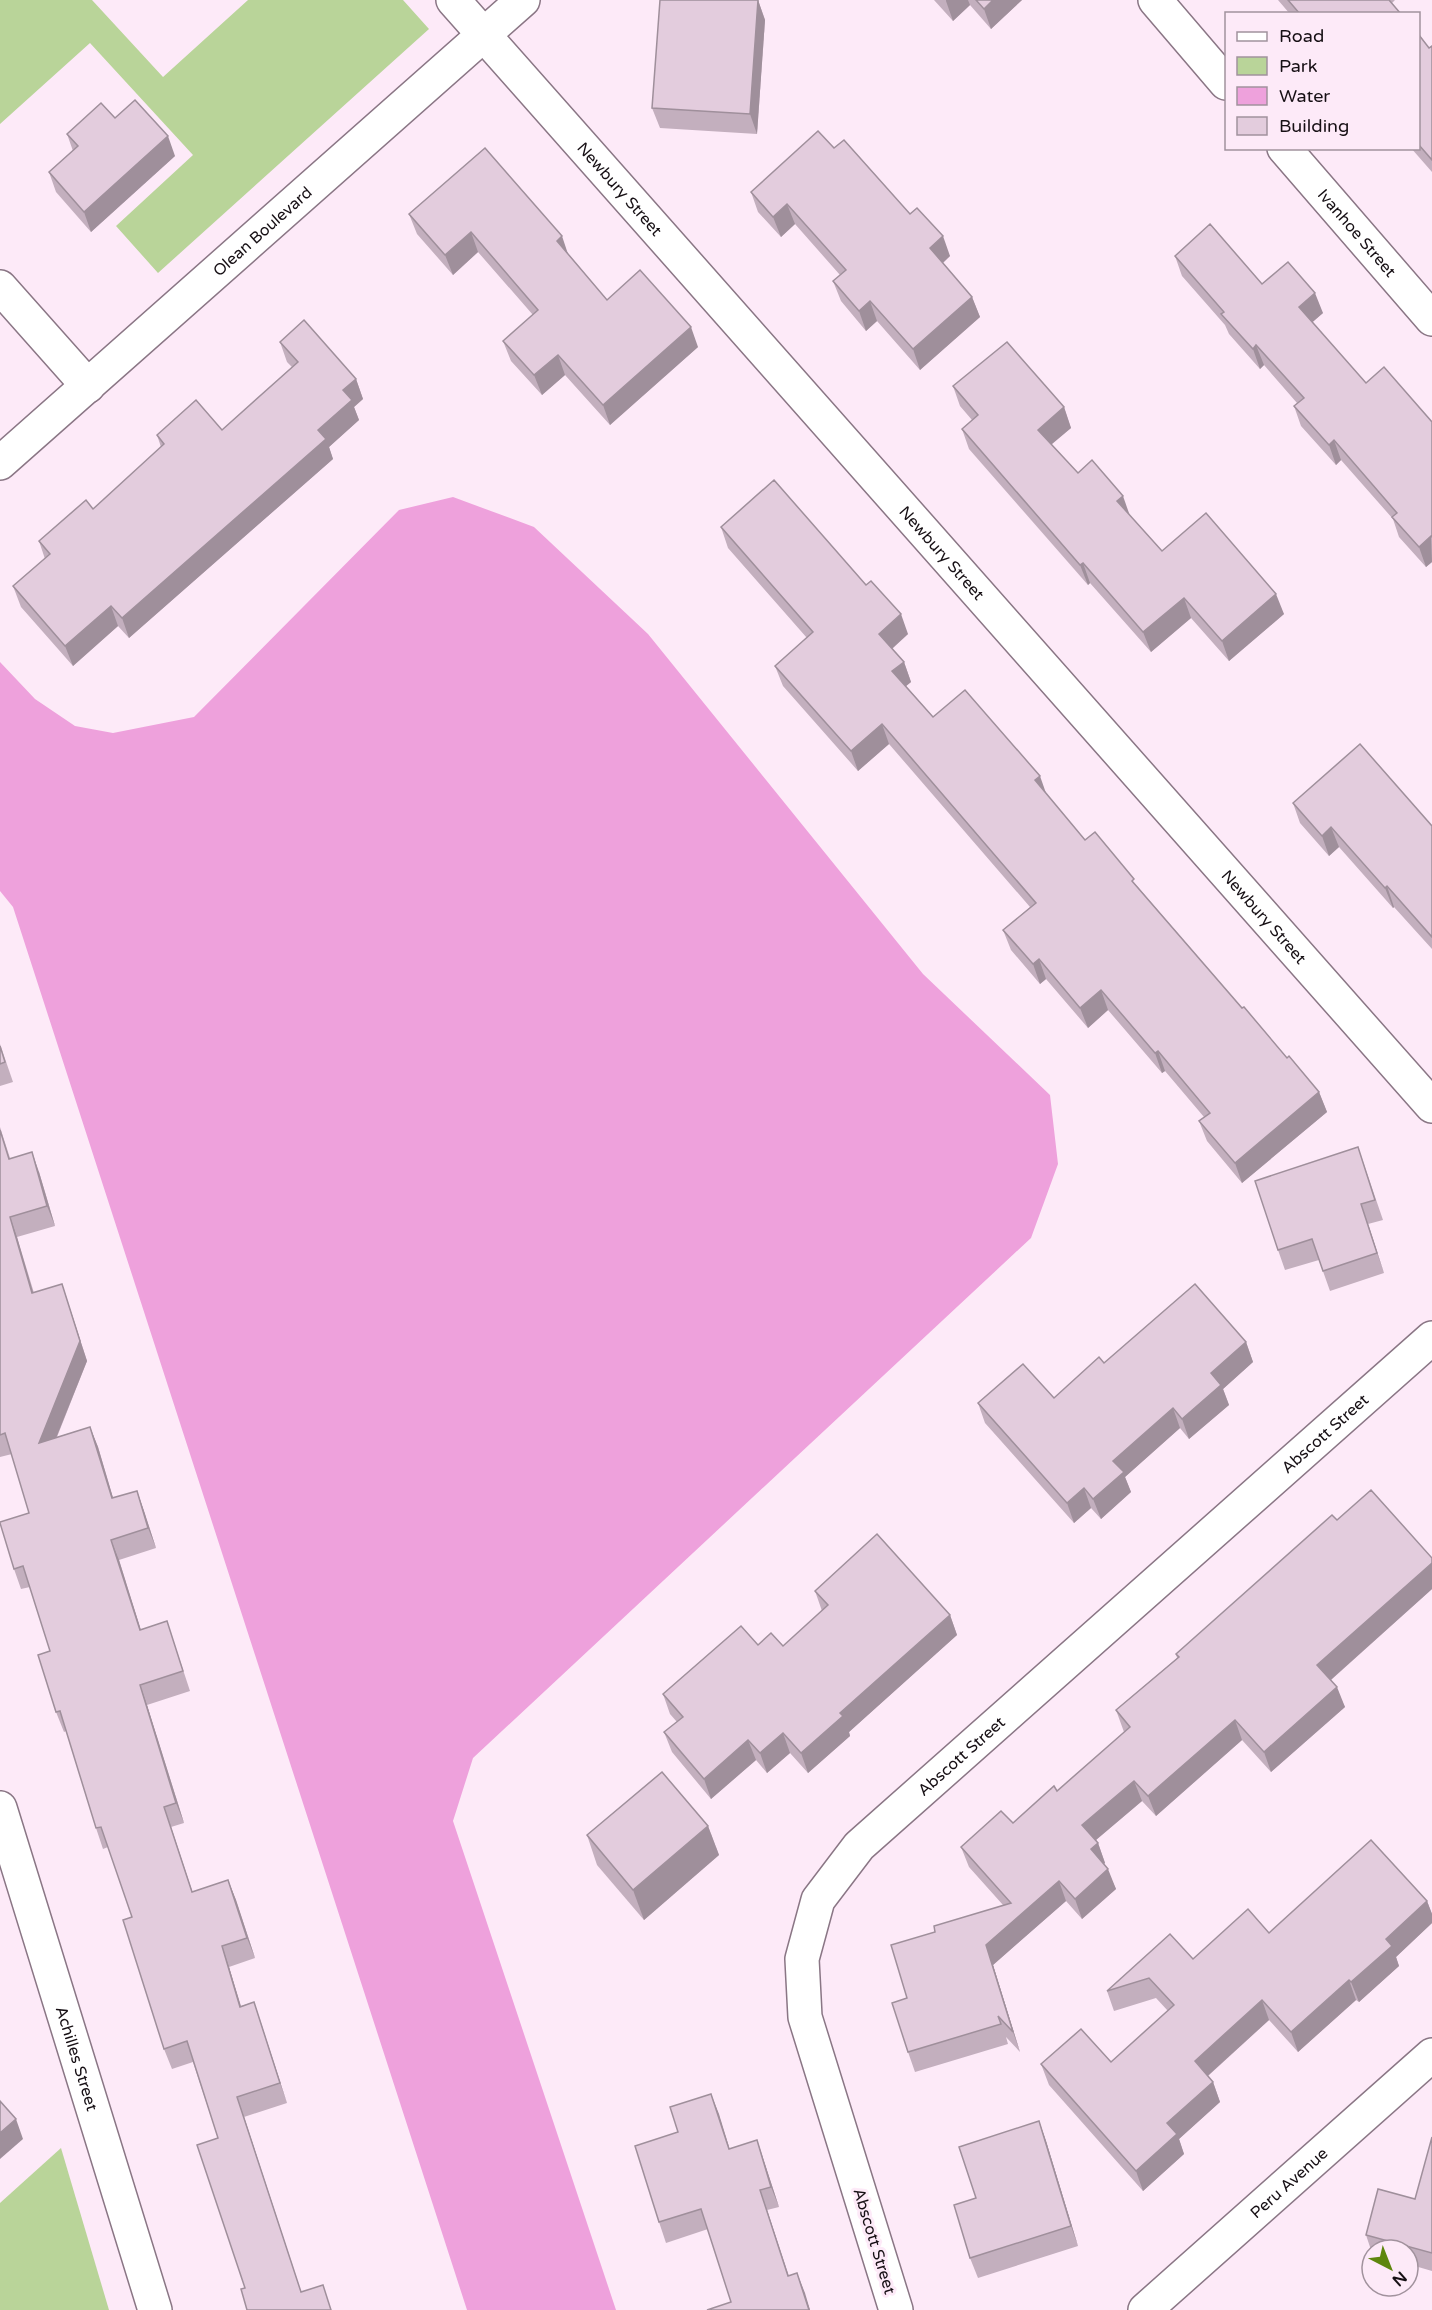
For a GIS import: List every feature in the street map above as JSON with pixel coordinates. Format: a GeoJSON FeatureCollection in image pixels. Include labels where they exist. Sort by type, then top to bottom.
{"type":"FeatureCollection","features":[{"type":"Feature","properties":{"kind":"street","name":"Newbury Street"},"geometry":{"type":"LineString","coordinates":[[453,0],[1432,1106]]}},
{"type":"Feature","properties":{"kind":"street","name":"Olean Boulevard"},"geometry":{"type":"LineString","coordinates":[[0,463],[523,0]]}},
{"type":"Feature","properties":{"kind":"street"},"geometry":{"type":"LineString","coordinates":[[1155,0],[1225,81]]}},
{"type":"Feature","properties":{"kind":"street","name":"Ivanhoe Street"},"geometry":{"type":"LineString","coordinates":[[1286,150],[1432,319]]}},
{"type":"Feature","properties":{"kind":"street"},"geometry":{"type":"LineString","coordinates":[[0,287],[88,386]]}},
{"type":"Feature","properties":{"kind":"street","name":"Abscott Street"},"geometry":{"type":"LineString","coordinates":[[896,2310],[805,2017],[802,1959],[818,1900],[859,1846],[1432,1338]]}},
{"type":"Feature","properties":{"kind":"street","name":"Achilles Street"},"geometry":{"type":"LineString","coordinates":[[0,1808],[11,1890],[155,2310]]}},
{"type":"Feature","properties":{"kind":"street","name":"Peru Avenue"},"geometry":{"type":"LineString","coordinates":[[1145,2310],[1432,2055]]}},
{"type":"Feature","properties":{"kind":"green space"},"geometry":{"type":"Polygon","coordinates":[[[0,0],[92,0],[163,77],[248,0],[403,0],[429,29],[158,273],[116,226],[193,155],[90,43],[0,124],[0,0]]]}},
{"type":"Feature","properties":{"kind":"green space"},"geometry":{"type":"Polygon","coordinates":[[[61,2148],[109,2310],[0,2310],[0,2203],[61,2148]]]}},
{"type":"Feature","properties":{"kind":"water"},"geometry":{"type":"Polygon","coordinates":[[[453,497],[534,527],[648,634],[923,974],[1050,1095],[1058,1164],[1031,1238],[473,1758],[453,1821],[616,2310],[467,2310],[13,907],[0,891],[0,662],[35,699],[75,726],[113,733],[194,717],[399,510],[453,497]]]}},
{"type":"Feature","properties":{"kind":"building"},"geometry":{"type":"Polygon","coordinates":[[[660,0],[758,0],[750,114],[652,108],[660,0]]]}},
{"type":"Feature","properties":{"kind":"building"},"geometry":{"type":"Polygon","coordinates":[[[976,0],[993,0],[984,9],[976,0]]]}},
{"type":"Feature","properties":{"kind":"building"},"geometry":{"type":"Polygon","coordinates":[[[1288,0],[1389,0],[1399,12],[1298,12],[1288,0]]]}},
{"type":"Feature","properties":{"kind":"building"},"geometry":{"type":"Polygon","coordinates":[[[1420,36],[1429,48],[1432,46],[1432,160],[1420,146],[1420,36]]]}},
{"type":"Feature","properties":{"kind":"building"},"geometry":{"type":"Polygon","coordinates":[[[135,100],[168,136],[84,212],[49,172],[78,146],[67,134],[101,103],[115,118],[135,100]]]}},
{"type":"Feature","properties":{"kind":"building"},"geometry":{"type":"Polygon","coordinates":[[[818,131],[834,148],[844,140],[910,214],[917,208],[943,236],[930,248],[972,297],[913,349],[870,301],[859,311],[833,281],[846,270],[787,204],[773,217],[751,192],[818,131]]]}},
{"type":"Feature","properties":{"kind":"building"},"geometry":{"type":"Polygon","coordinates":[[[485,148],[562,236],[557,241],[607,300],[640,270],[691,327],[603,405],[558,355],[534,375],[503,341],[538,310],[471,232],[445,255],[409,214],[485,148]]]}},
{"type":"Feature","properties":{"kind":"building"},"geometry":{"type":"Polygon","coordinates":[[[1210,224],[1262,284],[1288,262],[1315,293],[1299,307],[1366,383],[1384,367],[1432,422],[1432,537],[1419,547],[1392,517],[1397,513],[1334,440],[1329,445],[1294,406],[1304,398],[1256,345],[1253,349],[1221,314],[1224,312],[1175,256],[1210,224]]]}},
{"type":"Feature","properties":{"kind":"building"},"geometry":{"type":"Polygon","coordinates":[[[304,320],[356,379],[343,390],[352,400],[318,430],[326,439],[122,618],[111,606],[65,646],[13,586],[50,554],[39,541],[86,500],[93,509],[164,444],[157,435],[196,400],[222,430],[298,362],[280,342],[304,320]]]}},
{"type":"Feature","properties":{"kind":"building"},"geometry":{"type":"Polygon","coordinates":[[[1007,342],[1064,407],[1038,430],[1078,473],[1092,460],[1123,496],[1117,501],[1162,551],[1206,513],[1276,594],[1222,641],[1184,598],[1143,632],[1083,563],[1080,565],[962,429],[978,415],[953,386],[1007,342]]]}},
{"type":"Feature","properties":{"kind":"building"},"geometry":{"type":"Polygon","coordinates":[[[774,480],[866,585],[871,581],[901,614],[879,634],[904,662],[892,671],[933,717],[965,690],[1040,776],[1035,780],[1085,840],[1095,832],[1134,879],[1132,881],[1242,1008],[1244,1007],[1287,1058],[1289,1056],[1319,1092],[1235,1163],[1199,1121],[1210,1113],[1158,1051],[1155,1053],[1101,990],[1080,1008],[1039,959],[1033,964],[1003,930],[1036,903],[882,724],[851,751],[775,666],[813,632],[721,527],[774,480]]]}},
{"type":"Feature","properties":{"kind":"building"},"geometry":{"type":"Polygon","coordinates":[[[1360,744],[1432,826],[1432,937],[1331,827],[1322,836],[1293,803],[1360,744]]]}},
{"type":"Feature","properties":{"kind":"building"},"geometry":{"type":"Polygon","coordinates":[[[0,1046],[5,1062],[0,1064],[0,1046]]]}},
{"type":"Feature","properties":{"kind":"building"},"geometry":{"type":"Polygon","coordinates":[[[0,1130],[9,1159],[32,1152],[47,1206],[10,1217],[32,1293],[62,1284],[80,1341],[39,1443],[90,1427],[112,1498],[137,1491],[148,1528],[111,1540],[140,1630],[167,1621],[183,1671],[140,1685],[176,1803],[164,1807],[192,1892],[228,1880],[247,1938],[222,1946],[240,2007],[254,2002],[280,2083],[237,2097],[301,2292],[323,2285],[331,2310],[247,2310],[241,2289],[245,2288],[197,2145],[218,2138],[187,2041],[164,2049],[123,1920],[132,1917],[101,1827],[96,1828],[60,1711],[56,1712],[38,1655],[50,1651],[23,1566],[14,1569],[0,1523],[29,1513],[5,1433],[0,1435],[0,1130]]]}},
{"type":"Feature","properties":{"kind":"building"},"geometry":{"type":"Polygon","coordinates":[[[1358,1147],[1375,1200],[1361,1204],[1377,1253],[1323,1271],[1312,1239],[1278,1250],[1255,1181],[1358,1147]]]}},
{"type":"Feature","properties":{"kind":"building"},"geometry":{"type":"Polygon","coordinates":[[[1195,1284],[1246,1342],[1211,1373],[1221,1385],[1182,1419],[1173,1408],[1113,1461],[1124,1472],[1093,1499],[1084,1488],[1067,1503],[978,1403],[1023,1364],[1054,1398],[1099,1357],[1104,1363],[1195,1284]]]}},
{"type":"Feature","properties":{"kind":"building"},"geometry":{"type":"Polygon","coordinates":[[[1371,1490],[1432,1558],[1432,1563],[1317,1665],[1337,1687],[1264,1752],[1235,1720],[1148,1796],[1134,1781],[1082,1825],[1098,1843],[1091,1849],[1108,1869],[1075,1899],[1059,1881],[986,1945],[1013,2032],[998,2016],[1001,2024],[908,2052],[892,2003],[907,1998],[891,1945],[935,1932],[934,1926],[1011,1903],[961,1847],[1001,1811],[1013,1823],[1054,1786],[1057,1791],[1130,1727],[1116,1710],[1179,1657],[1176,1654],[1332,1515],[1337,1520],[1371,1490]]]}},
{"type":"Feature","properties":{"kind":"building"},"geometry":{"type":"Polygon","coordinates":[[[877,1534],[950,1615],[840,1713],[843,1716],[801,1753],[783,1733],[760,1753],[748,1740],[704,1779],[664,1732],[683,1717],[663,1694],[741,1626],[758,1645],[771,1633],[783,1646],[828,1605],[815,1591],[877,1534]]]}},
{"type":"Feature","properties":{"kind":"building"},"geometry":{"type":"Polygon","coordinates":[[[662,1772],[708,1826],[633,1890],[587,1835],[662,1772]]]}},
{"type":"Feature","properties":{"kind":"building"},"geometry":{"type":"Polygon","coordinates":[[[1371,1840],[1427,1901],[1386,1939],[1392,1946],[1351,1982],[1349,1980],[1291,2032],[1262,2000],[1195,2061],[1213,2082],[1167,2123],[1177,2134],[1136,2171],[1041,2064],[1081,2029],[1111,2062],[1174,2005],[1149,1978],[1107,1991],[1170,1934],[1193,1959],[1248,1909],[1269,1933],[1371,1840]]]}},
{"type":"Feature","properties":{"kind":"building"},"geometry":{"type":"Polygon","coordinates":[[[711,2094],[729,2149],[757,2140],[771,2187],[760,2190],[788,2276],[797,2273],[809,2310],[707,2310],[731,2302],[701,2209],[659,2222],[635,2146],[678,2132],[670,2107],[711,2094]]]}},
{"type":"Feature","properties":{"kind":"building"},"geometry":{"type":"Polygon","coordinates":[[[0,2101],[16,2119],[0,2133],[0,2101]]]}},
{"type":"Feature","properties":{"kind":"building"},"geometry":{"type":"Polygon","coordinates":[[[1039,2121],[1071,2226],[970,2258],[954,2205],[976,2198],[959,2147],[1039,2121]]]}},
{"type":"Feature","properties":{"kind":"building"},"geometry":{"type":"Polygon","coordinates":[[[1432,2137],[1432,2253],[1420,2250],[1420,2238],[1377,2238],[1366,2235],[1378,2189],[1415,2199],[1432,2137]]]}}]}
